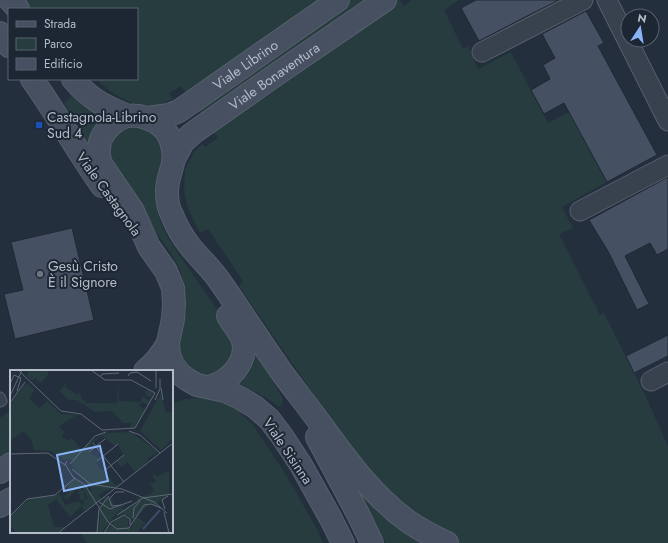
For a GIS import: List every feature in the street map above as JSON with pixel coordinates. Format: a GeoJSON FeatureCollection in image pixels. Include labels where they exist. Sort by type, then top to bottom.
{"type":"FeatureCollection","features":[{"type":"Feature","properties":{"kind":"main road"},"geometry":{"type":"LineString","coordinates":[[10,0],[17,8]]}},
{"type":"Feature","properties":{"kind":"main road","name":"Viale Librino"},"geometry":{"type":"LineString","coordinates":[[138,117],[169,115],[179,111],[338,0]]}},
{"type":"Feature","properties":{"kind":"main road","name":"Viale Bonaventura"},"geometry":{"type":"LineString","coordinates":[[173,161],[183,142],[193,134],[284,69],[385,0]]}},
{"type":"Feature","properties":{"kind":"main road"},"geometry":{"type":"LineString","coordinates":[[0,33],[8,45]]}},
{"type":"Feature","properties":{"kind":"main road","name":"Viale Castagnola"},"geometry":{"type":"LineString","coordinates":[[33,80],[49,103],[88,167],[123,217],[149,247]]}},
{"type":"Feature","properties":{"kind":"main road"},"geometry":{"type":"LineString","coordinates":[[74,80],[88,95],[103,105],[158,123],[164,129],[169,137],[173,161],[167,191],[170,213],[189,245],[220,281],[283,374],[360,476],[392,509],[422,531],[440,540]]}},
{"type":"Feature","properties":{"kind":"main road"},"geometry":{"type":"LineString","coordinates":[[138,117],[120,120],[107,130],[101,141],[99,157],[102,164],[134,211],[149,247],[166,271],[173,288],[173,319],[168,343],[161,356],[146,370]]}},
{"type":"Feature","properties":{"kind":"main road"},"geometry":{"type":"LineString","coordinates":[[168,343],[173,364],[180,374],[188,380],[203,386],[225,380],[232,375],[238,368],[244,352],[241,335],[208,288],[189,245]]}},
{"type":"Feature","properties":{"kind":"main road"},"geometry":{"type":"LineString","coordinates":[[283,374],[372,543]]}},
{"type":"Feature","properties":{"kind":"main road","name":"Viale Sisinna"},"geometry":{"type":"LineString","coordinates":[[173,389],[184,385],[203,386],[225,391],[255,407],[269,419],[282,436],[300,465],[343,543]]}},
{"type":"Feature","properties":{"kind":"main road"},"geometry":{"type":"LineString","coordinates":[[0,472],[10,465]]}},
{"type":"Feature","properties":{"kind":"main road"},"geometry":{"type":"LineString","coordinates":[[0,506],[10,500]]}},
{"type":"Feature","properties":{"kind":"street"},"geometry":{"type":"LineString","coordinates":[[482,52],[583,0]]}},
{"type":"Feature","properties":{"kind":"street"},"geometry":{"type":"LineString","coordinates":[[606,0],[668,121]]}},
{"type":"Feature","properties":{"kind":"street"},"geometry":{"type":"LineString","coordinates":[[580,211],[668,164]]}},
{"type":"Feature","properties":{"kind":"street"},"geometry":{"type":"LineString","coordinates":[[650,381],[668,372]]}},
{"type":"Feature","properties":{"kind":"lane"},"geometry":{"type":"LineString","coordinates":[[0,397],[2,401],[0,402]]}},
{"type":"Feature","properties":{"kind":"green space"},"geometry":{"type":"Polygon","coordinates":[[[21,0],[400,0],[404,6],[412,0],[459,0],[444,10],[463,49],[468,46],[478,69],[511,52],[548,123],[569,112],[607,182],[562,207],[573,228],[559,234],[600,315],[604,313],[646,397],[668,446],[668,543],[431,543],[407,509],[366,471],[239,286],[243,281],[208,229],[200,233],[188,209],[184,191],[185,170],[194,152],[202,144],[205,147],[218,138],[181,86],[169,93],[173,99],[160,104],[147,105],[130,102],[123,99],[97,80],[138,80],[138,8],[28,8],[21,0]]]}},
{"type":"Feature","properties":{"kind":"green space"},"geometry":{"type":"Polygon","coordinates":[[[72,96],[85,108],[104,118],[94,127],[88,146],[64,103],[72,96]]]}},
{"type":"Feature","properties":{"kind":"green space"},"geometry":{"type":"Polygon","coordinates":[[[129,126],[147,127],[160,140],[163,157],[156,186],[156,198],[157,211],[162,225],[176,250],[233,333],[236,341],[231,364],[210,376],[195,374],[188,369],[178,352],[185,319],[186,304],[184,282],[179,267],[110,166],[108,146],[111,137],[129,126]]]}},
{"type":"Feature","properties":{"kind":"green space"},"geometry":{"type":"Polygon","coordinates":[[[256,353],[282,397],[283,400],[281,406],[279,407],[260,394],[238,385],[250,371],[256,353]]]}},
{"type":"Feature","properties":{"kind":"green space"},"geometry":{"type":"Polygon","coordinates":[[[202,398],[226,402],[240,412],[253,425],[285,473],[318,531],[323,543],[87,543],[80,533],[173,533],[173,404],[185,399],[202,398]]]}},
{"type":"Feature","properties":{"kind":"green space"},"geometry":{"type":"Polygon","coordinates":[[[10,411],[10,452],[0,458],[0,418],[10,411]]]}},
{"type":"Feature","properties":{"kind":"green space"},"geometry":{"type":"Polygon","coordinates":[[[363,490],[426,543],[386,543],[360,492],[363,490]]]}},
{"type":"Feature","properties":{"kind":"building"},"geometry":{"type":"Polygon","coordinates":[[[476,0],[559,0],[479,41],[461,8],[476,0]]]}},
{"type":"Feature","properties":{"kind":"building"},"geometry":{"type":"Polygon","coordinates":[[[586,11],[604,43],[598,46],[657,155],[607,182],[564,103],[544,114],[531,90],[550,79],[543,65],[555,58],[542,34],[586,11]]]}},
{"type":"Feature","properties":{"kind":"building"},"geometry":{"type":"Polygon","coordinates":[[[668,177],[668,249],[657,255],[650,243],[625,256],[649,304],[637,310],[609,253],[589,220],[668,177]]]}},
{"type":"Feature","properties":{"kind":"building"},"geometry":{"type":"Polygon","coordinates":[[[72,228],[94,320],[15,339],[4,294],[23,290],[11,242],[72,228]]]}},
{"type":"Feature","properties":{"kind":"building"},"geometry":{"type":"Polygon","coordinates":[[[668,335],[668,356],[634,373],[626,356],[668,335]]]}},
{"type":"Feature","properties":{"kind":"place","name":"Castagnola-Librino Sud 4"},"geometry":{"type":"Point","coordinates":[39,125]}},
{"type":"Feature","properties":{"kind":"place","name":"Gesù Cristo È il Signore"},"geometry":{"type":"Point","coordinates":[40,274]}}]}
